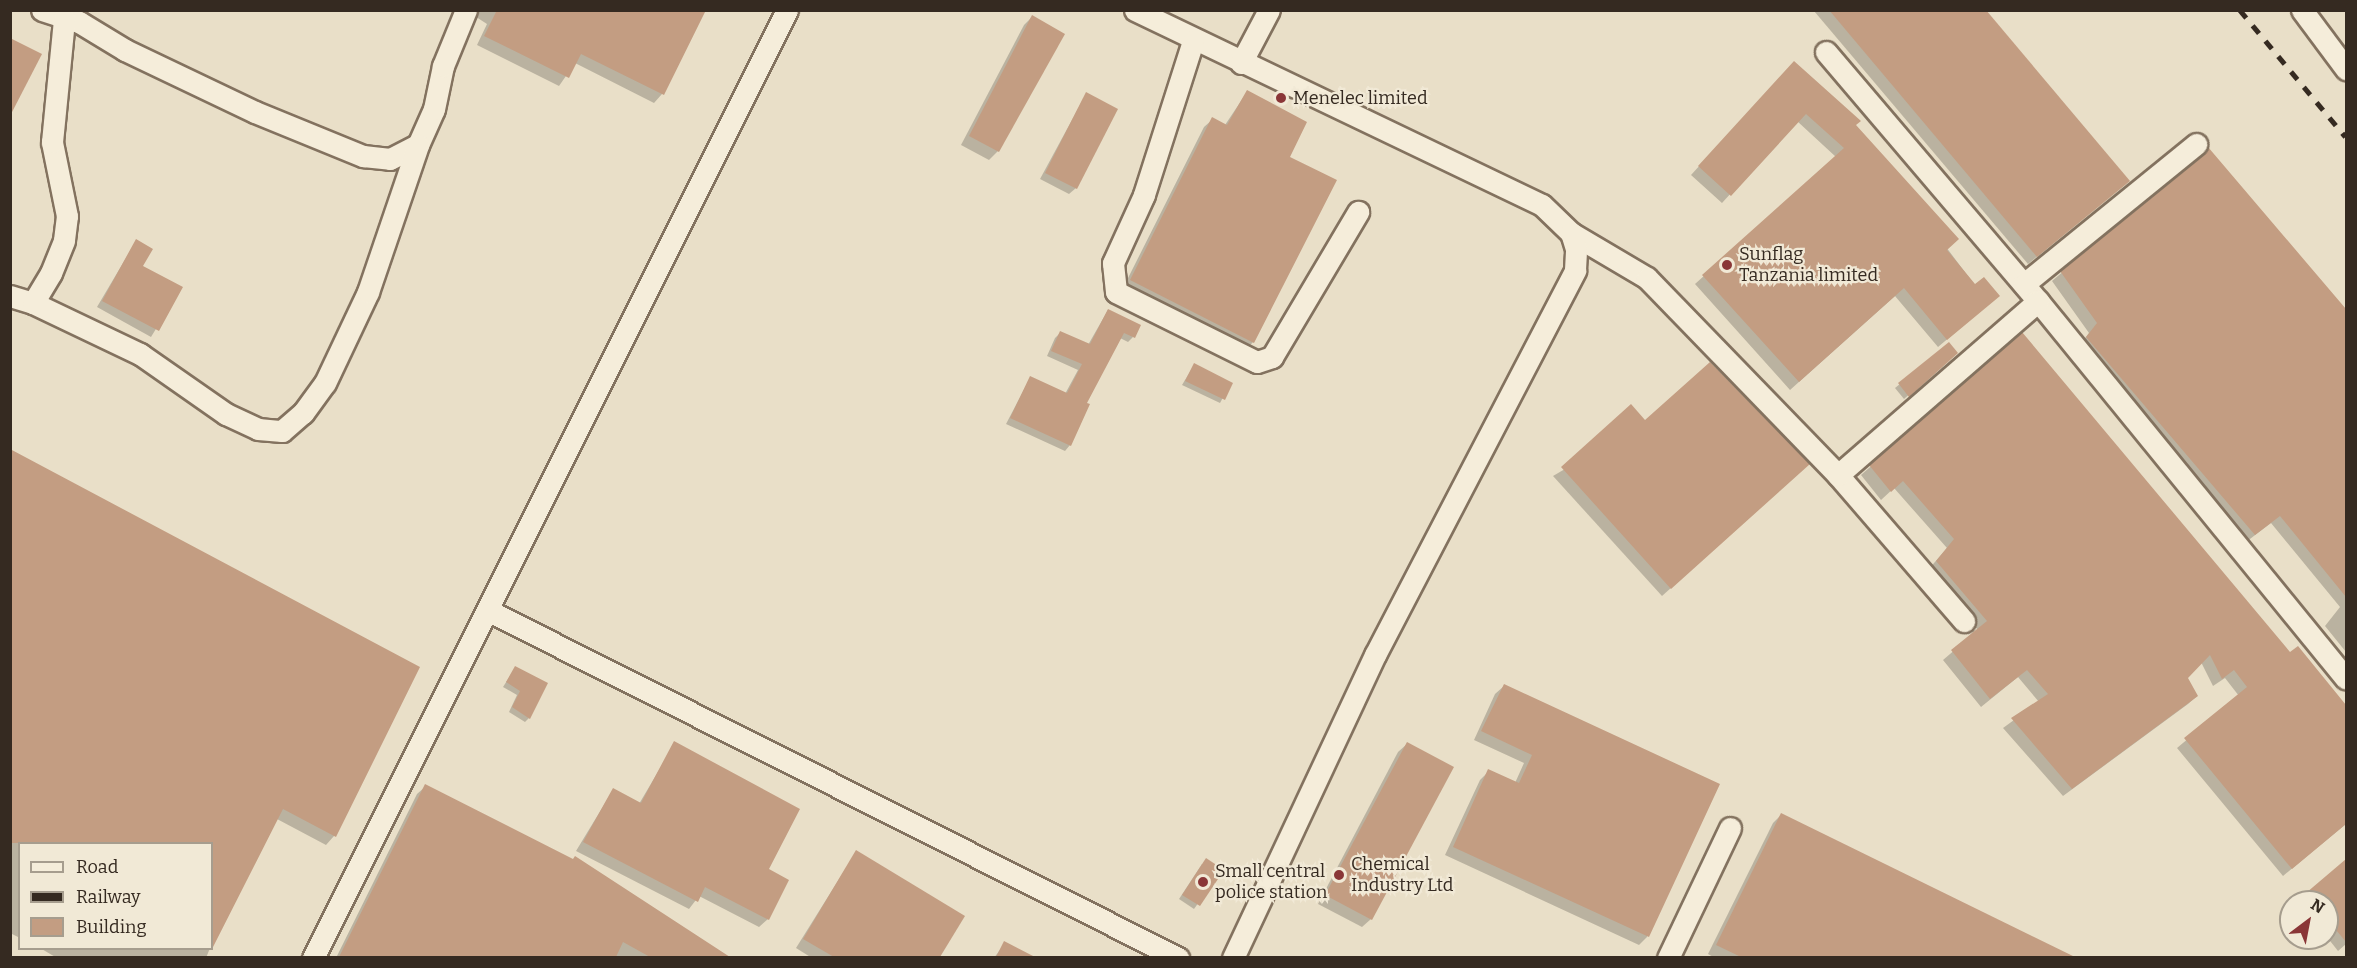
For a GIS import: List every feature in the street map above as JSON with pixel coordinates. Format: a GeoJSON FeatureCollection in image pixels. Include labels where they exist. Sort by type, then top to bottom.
{"type":"FeatureCollection","features":[{"type":"Feature","properties":{"kind":"street"},"geometry":{"type":"LineString","coordinates":[[42,10],[77,17],[125,50],[255,112],[363,156],[390,159],[418,145]]}},
{"type":"Feature","properties":{"kind":"street"},"geometry":{"type":"LineString","coordinates":[[10,296],[33,303],[140,354],[226,414],[258,429],[282,431],[303,413],[325,383],[368,292],[418,145],[434,109],[443,66],[466,10]]}},
{"type":"Feature","properties":{"kind":"street"},"geometry":{"type":"LineString","coordinates":[[313,957],[787,10]]}},
{"type":"Feature","properties":{"kind":"street"},"geometry":{"type":"LineString","coordinates":[[1135,10],[1193,41],[1542,205],[1571,233],[1647,278],[1838,475],[1964,621]]}},
{"type":"Feature","properties":{"kind":"street"},"geometry":{"type":"LineString","coordinates":[[1241,63],[1269,10]]}},
{"type":"Feature","properties":{"kind":"street"},"geometry":{"type":"LineString","coordinates":[[2302,10],[2346,69]]}},
{"type":"Feature","properties":{"kind":"street"},"geometry":{"type":"LineString","coordinates":[[33,303],[51,273],[64,240],[67,216],[52,142],[77,17]]}},
{"type":"Feature","properties":{"kind":"street"},"geometry":{"type":"LineString","coordinates":[[1193,41],[1144,195],[1113,263],[1116,292],[1257,362],[1272,357],[1358,212]]}},
{"type":"Feature","properties":{"kind":"street"},"geometry":{"type":"LineString","coordinates":[[1826,52],[2024,284],[2346,678]]}},
{"type":"Feature","properties":{"kind":"street"},"geometry":{"type":"LineString","coordinates":[[2024,284],[2196,144]]}},
{"type":"Feature","properties":{"kind":"street"},"geometry":{"type":"LineString","coordinates":[[1233,957],[1375,655],[1575,270],[1576,249],[1571,233]]}},
{"type":"Feature","properties":{"kind":"street"},"geometry":{"type":"LineString","coordinates":[[1838,475],[2038,301]]}},
{"type":"Feature","properties":{"kind":"street"},"geometry":{"type":"LineString","coordinates":[[487,609],[1178,957]]}},
{"type":"Feature","properties":{"kind":"street"},"geometry":{"type":"LineString","coordinates":[[1668,957],[1730,828]]}},
{"type":"Feature","properties":{"kind":"building"},"geometry":{"type":"Polygon","coordinates":[[[497,10],[706,10],[664,95],[581,54],[569,78],[484,36],[497,10]]]}},
{"type":"Feature","properties":{"kind":"building"},"geometry":{"type":"Polygon","coordinates":[[[1829,10],[1986,10],[2130,181],[2037,257],[1829,10]]]}},
{"type":"Feature","properties":{"kind":"building"},"geometry":{"type":"Polygon","coordinates":[[[1032,15],[1065,34],[999,152],[969,136],[1032,15]]]}},
{"type":"Feature","properties":{"kind":"building"},"geometry":{"type":"Polygon","coordinates":[[[10,38],[42,54],[10,116],[10,38]]]}},
{"type":"Feature","properties":{"kind":"building"},"geometry":{"type":"Polygon","coordinates":[[[1794,61],[1861,121],[1856,125],[1959,239],[1947,250],[1975,284],[1984,277],[2000,296],[1947,340],[1904,288],[1799,382],[1702,275],[1844,148],[1806,114],[1731,196],[1698,166],[1794,61]]]}},
{"type":"Feature","properties":{"kind":"building"},"geometry":{"type":"Polygon","coordinates":[[[1247,90],[1307,122],[1290,157],[1337,180],[1254,343],[1130,280],[1212,117],[1227,125],[1247,90]]]}},
{"type":"Feature","properties":{"kind":"building"},"geometry":{"type":"Polygon","coordinates":[[[1086,92],[1118,109],[1077,189],[1045,173],[1086,92]]]}},
{"type":"Feature","properties":{"kind":"building"},"geometry":{"type":"Polygon","coordinates":[[[2208,147],[2346,309],[2346,597],[2280,516],[2255,535],[2086,337],[2097,323],[2060,271],[2208,147]]]}},
{"type":"Feature","properties":{"kind":"building"},"geometry":{"type":"Polygon","coordinates":[[[136,239],[153,249],[143,266],[183,287],[159,331],[102,301],[136,239]]]}},
{"type":"Feature","properties":{"kind":"building"},"geometry":{"type":"Polygon","coordinates":[[[1108,309],[1141,325],[1135,338],[1124,333],[1087,403],[1090,404],[1071,446],[1010,418],[1030,376],[1067,393],[1082,364],[1051,351],[1060,331],[1090,344],[1108,309]]]}},
{"type":"Feature","properties":{"kind":"building"},"geometry":{"type":"Polygon","coordinates":[[[2022,332],[2290,652],[2298,646],[2346,705],[2346,824],[2292,869],[2184,738],[2247,687],[2234,670],[2222,679],[2210,655],[2188,678],[2198,696],[2072,789],[2011,718],[2048,694],[2027,670],[1990,699],[1951,650],[1987,621],[1936,561],[1954,539],[1903,481],[1891,492],[1869,465],[2022,332]]]}},
{"type":"Feature","properties":{"kind":"building"},"geometry":{"type":"Polygon","coordinates":[[[1949,342],[1958,353],[1909,397],[1898,383],[1949,342]]]}},
{"type":"Feature","properties":{"kind":"building"},"geometry":{"type":"Polygon","coordinates":[[[1710,362],[1810,464],[1671,589],[1561,467],[1631,404],[1645,420],[1710,362]]]}},
{"type":"Feature","properties":{"kind":"building"},"geometry":{"type":"Polygon","coordinates":[[[1194,363],[1233,383],[1225,400],[1185,381],[1194,363]]]}},
{"type":"Feature","properties":{"kind":"building"},"geometry":{"type":"Polygon","coordinates":[[[10,449],[420,667],[336,837],[283,809],[213,947],[213,842],[10,843],[10,449]]]}},
{"type":"Feature","properties":{"kind":"building"},"geometry":{"type":"Polygon","coordinates":[[[515,666],[548,683],[530,719],[512,707],[520,691],[506,682],[515,666]]]}},
{"type":"Feature","properties":{"kind":"building"},"geometry":{"type":"Polygon","coordinates":[[[1504,684],[1720,784],[1649,937],[1453,847],[1488,769],[1519,783],[1532,755],[1481,731],[1504,684]]]}},
{"type":"Feature","properties":{"kind":"building"},"geometry":{"type":"Polygon","coordinates":[[[674,741],[800,809],[769,869],[789,880],[769,920],[705,887],[698,902],[583,842],[613,788],[641,803],[674,741]]]}},
{"type":"Feature","properties":{"kind":"building"},"geometry":{"type":"Polygon","coordinates":[[[1407,742],[1454,767],[1372,920],[1325,895],[1407,742]]]}},
{"type":"Feature","properties":{"kind":"building"},"geometry":{"type":"Polygon","coordinates":[[[425,784],[573,859],[575,856],[730,957],[650,957],[623,942],[616,957],[339,957],[425,784]]]}},
{"type":"Feature","properties":{"kind":"building"},"geometry":{"type":"Polygon","coordinates":[[[1781,813],[2075,957],[1741,957],[1716,945],[1781,813]]]}},
{"type":"Feature","properties":{"kind":"building"},"geometry":{"type":"Polygon","coordinates":[[[856,850],[965,916],[940,957],[834,957],[803,939],[856,850]]]}},
{"type":"Feature","properties":{"kind":"building","name":"Small central police station"},"geometry":{"type":"Polygon","coordinates":[[[1206,858],[1224,870],[1200,906],[1182,895],[1206,858]]]}},
{"type":"Feature","properties":{"kind":"building"},"geometry":{"type":"Polygon","coordinates":[[[2346,859],[2346,942],[2339,934],[2339,890],[2310,890],[2346,859]]]}},
{"type":"Feature","properties":{"kind":"building"},"geometry":{"type":"Polygon","coordinates":[[[1004,941],[1035,957],[996,957],[1004,941]]]}},
{"type":"Feature","properties":{"kind":"railway"},"geometry":{"type":"LineString","coordinates":[[2240,10],[2346,137]]}},
{"type":"Feature","properties":{"kind":"place","name":"Menelec limited"},"geometry":{"type":"Point","coordinates":[1281,98]}},
{"type":"Feature","properties":{"kind":"place","name":"Sunflag Tanzania limited"},"geometry":{"type":"Point","coordinates":[1727,265]}},
{"type":"Feature","properties":{"kind":"place","name":"Chemical Industry Ltd"},"geometry":{"type":"Point","coordinates":[1339,875]}},
{"type":"Feature","properties":{"kind":"place","name":"Small central police station"},"geometry":{"type":"Point","coordinates":[1203,882]}}]}
